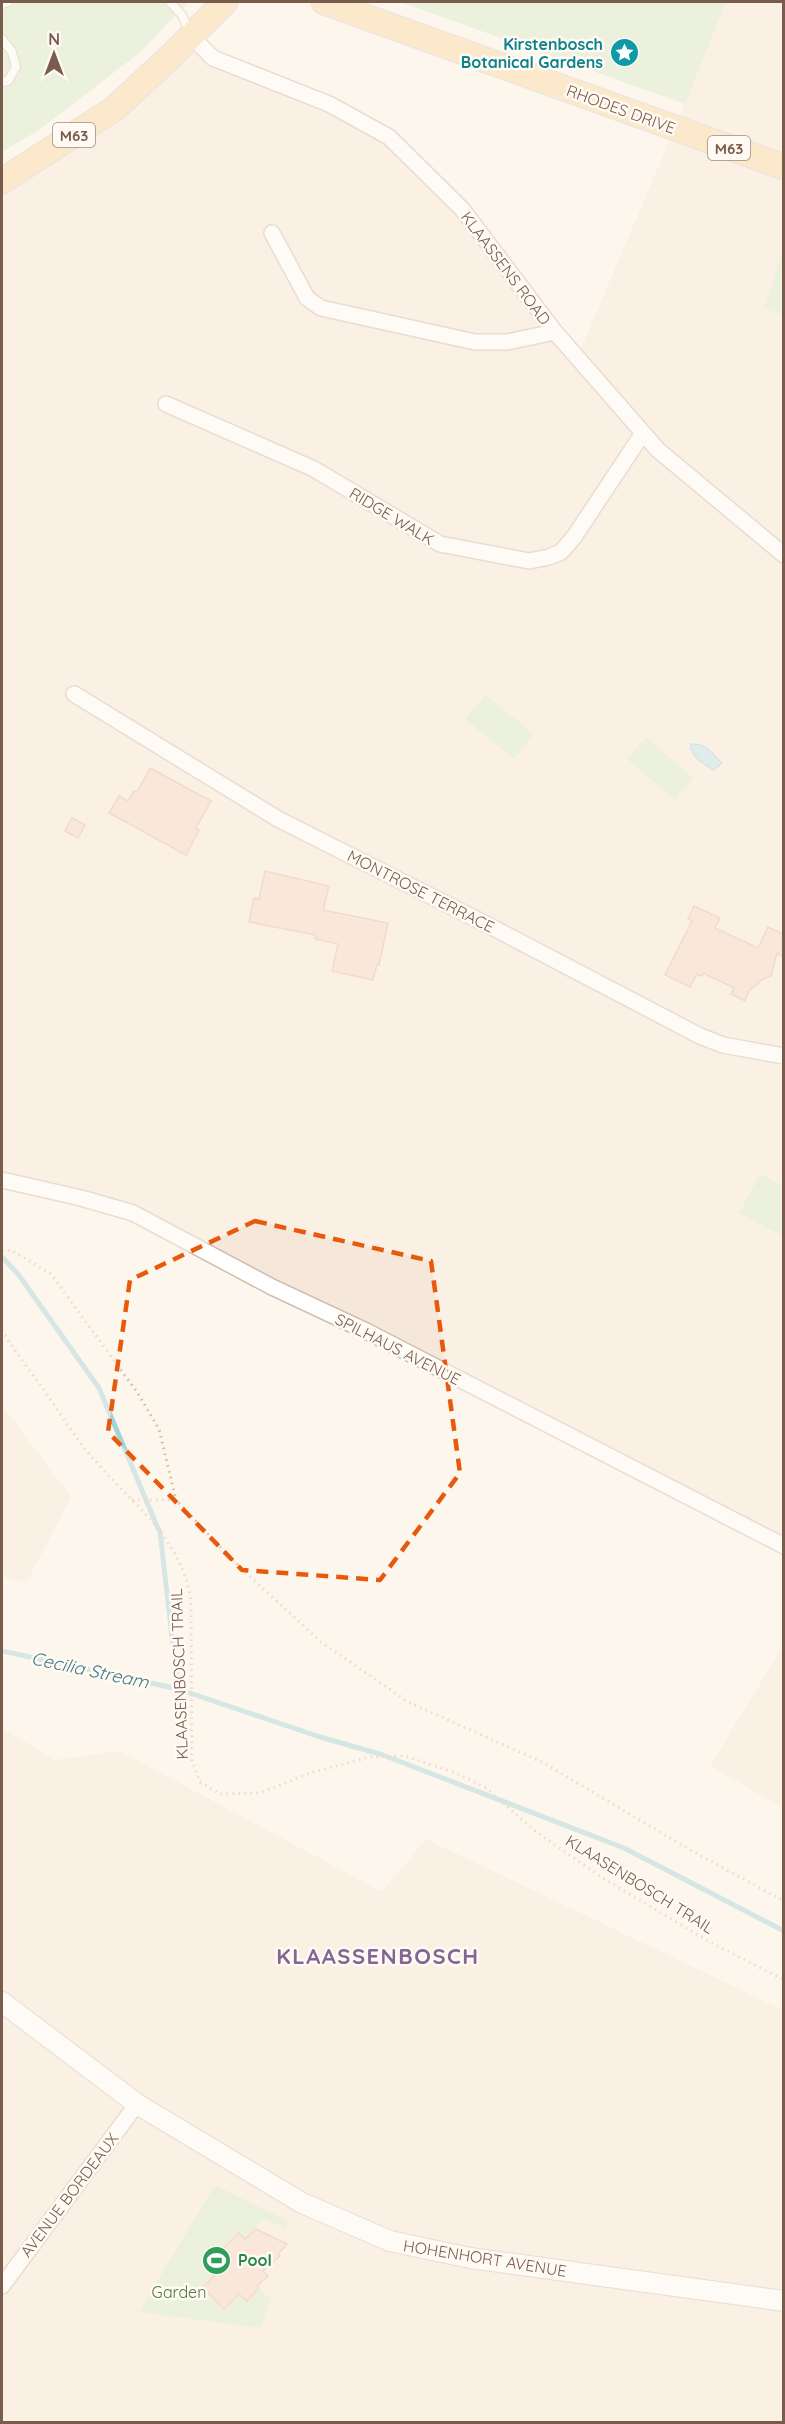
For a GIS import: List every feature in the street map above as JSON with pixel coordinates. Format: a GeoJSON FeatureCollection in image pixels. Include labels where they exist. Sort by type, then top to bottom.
{"type":"FeatureCollection","features":[{"type":"Feature","properties":{"kind":"main road","name":"M63"},"geometry":{"type":"LineString","coordinates":[[2,181],[114,109],[225,2]]}},
{"type":"Feature","properties":{"kind":"main road","name":"RHODES DRIVE"},"geometry":{"type":"LineString","coordinates":[[324,2],[783,167]]}},
{"type":"Feature","properties":{"kind":"street","name":"KLAASSENS ROAD"},"geometry":{"type":"LineString","coordinates":[[191,36],[213,58],[329,104],[389,137],[462,209],[555,332],[643,433],[671,461],[783,555]]}},
{"type":"Feature","properties":{"kind":"street"},"geometry":{"type":"LineString","coordinates":[[272,233],[307,298],[321,308],[476,342],[507,342],[555,332]]}},
{"type":"Feature","properties":{"kind":"street","name":"RIDGE WALK"},"geometry":{"type":"LineString","coordinates":[[166,404],[314,469],[440,544],[530,561],[555,555],[568,544],[584,524],[643,433]]}},
{"type":"Feature","properties":{"kind":"street","name":"MONTROSE TERRACE"},"geometry":{"type":"LineString","coordinates":[[74,694],[278,819],[700,1036],[723,1045],[783,1056]]}},
{"type":"Feature","properties":{"kind":"street","name":"SPILHAUS AVENUE"},"geometry":{"type":"LineString","coordinates":[[2,1180],[81,1198],[133,1213],[273,1287],[366,1331],[783,1546]]}},
{"type":"Feature","properties":{"kind":"street","name":"HOHENHORT AVENUE"},"geometry":{"type":"LineString","coordinates":[[2,2002],[138,2104],[302,2203],[390,2241],[470,2258],[783,2301]]}},
{"type":"Feature","properties":{"kind":"street","name":"AVENUE BORDEAUX"},"geometry":{"type":"LineString","coordinates":[[2,2286],[138,2104]]}},
{"type":"Feature","properties":{"kind":"lane"},"geometry":{"type":"LineString","coordinates":[[2,4],[8,2]]}},
{"type":"Feature","properties":{"kind":"lane"},"geometry":{"type":"LineString","coordinates":[[170,2],[182,15],[191,36]]}},
{"type":"Feature","properties":{"kind":"lane"},"geometry":{"type":"LineString","coordinates":[[2,39],[12,52],[16,67],[8,81],[2,82]]}},
{"type":"Feature","properties":{"kind":"path"},"geometry":{"type":"LineString","coordinates":[[2,1251],[11,1250],[51,1274],[138,1392],[159,1429],[176,1500],[228,1557],[321,1642],[408,1702],[542,1762],[692,1851],[783,1901]]}},
{"type":"Feature","properties":{"kind":"path","name":"KLAASENBOSCH TRAIL"},"geometry":{"type":"LineString","coordinates":[[2,1330],[86,1450],[157,1526],[172,1546],[188,1580],[192,1761],[200,1782],[220,1794],[260,1793],[310,1773],[370,1757],[405,1756],[458,1774],[486,1788],[536,1831],[601,1877],[708,1941],[783,1980]]}},
{"type":"Feature","properties":{"kind":"path"},"geometry":{"type":"LineString","coordinates":[[131,1500],[176,1500]]}},
{"type":"Feature","properties":{"kind":"highlighted area"},"geometry":{"type":"Polygon","coordinates":[[[255,1221],[431,1261],[460,1473],[380,1580],[242,1570],[108,1432],[130,1280],[255,1221]]]}},
{"type":"Feature","properties":{"kind":"shaded area"},"geometry":{"type":"Polygon","coordinates":[[[726,2],[783,2],[783,1546],[133,1213],[2,1180],[2,184],[191,36],[213,58],[329,104],[416,162],[577,358],[726,2]]]}},
{"type":"Feature","properties":{"kind":"shaded area"},"geometry":{"type":"Polygon","coordinates":[[[2,1405],[71,1497],[27,1582],[2,1577],[2,1405]]]}},
{"type":"Feature","properties":{"kind":"shaded area"},"geometry":{"type":"Polygon","coordinates":[[[783,1646],[783,1808],[710,1766],[783,1646]]]}},
{"type":"Feature","properties":{"kind":"shaded area"},"geometry":{"type":"Polygon","coordinates":[[[2,1728],[55,1760],[120,1751],[382,1892],[426,1839],[783,2010],[783,2422],[2,2422],[2,1728]]]}},
{"type":"Feature","properties":{"kind":"green space"},"geometry":{"type":"Polygon","coordinates":[[[2,2],[189,2],[138,54],[39,130],[2,152],[2,2]]]}},
{"type":"Feature","properties":{"kind":"green space","name":"Kirstenbosch Botanical Gardens"},"geometry":{"type":"Polygon","coordinates":[[[400,2],[726,2],[685,104],[400,2]]]}},
{"type":"Feature","properties":{"kind":"green space"},"geometry":{"type":"Polygon","coordinates":[[[783,252],[783,315],[764,308],[783,252]]]}},
{"type":"Feature","properties":{"kind":"green space"},"geometry":{"type":"Polygon","coordinates":[[[485,695],[534,734],[514,759],[465,719],[485,695]]]}},
{"type":"Feature","properties":{"kind":"green space"},"geometry":{"type":"Polygon","coordinates":[[[646,737],[693,778],[675,800],[627,759],[646,737]]]}},
{"type":"Feature","properties":{"kind":"green space"},"geometry":{"type":"Polygon","coordinates":[[[760,1174],[783,1186],[783,1236],[739,1213],[760,1174]]]}},
{"type":"Feature","properties":{"kind":"green space","name":"Garden"},"geometry":{"type":"Polygon","coordinates":[[[215,2185],[288,2221],[285,2228],[263,2219],[245,2239],[238,2233],[207,2264],[216,2274],[203,2287],[224,2309],[239,2294],[247,2301],[259,2288],[271,2300],[260,2328],[139,2312],[215,2185]]]}},
{"type":"Feature","properties":{"kind":"water"},"geometry":{"type":"Polygon","coordinates":[[[691,744],[706,748],[722,763],[714,770],[698,760],[691,749],[691,744]]]}},
{"type":"Feature","properties":{"kind":"building"},"geometry":{"type":"Polygon","coordinates":[[[150,768],[211,801],[196,828],[199,830],[186,855],[109,813],[119,796],[128,801],[134,791],[137,792],[150,768]]]}},
{"type":"Feature","properties":{"kind":"building"},"geometry":{"type":"Polygon","coordinates":[[[72,818],[85,825],[78,838],[65,831],[72,818]]]}},
{"type":"Feature","properties":{"kind":"building"},"geometry":{"type":"Polygon","coordinates":[[[265,871],[329,886],[323,910],[388,923],[379,965],[377,965],[373,980],[332,971],[338,944],[315,939],[316,935],[249,922],[254,898],[259,899],[265,871]]]}},
{"type":"Feature","properties":{"kind":"building"},"geometry":{"type":"Polygon","coordinates":[[[694,906],[720,918],[715,928],[758,948],[768,927],[783,934],[783,957],[777,953],[771,976],[763,979],[749,991],[745,1001],[731,994],[734,988],[703,973],[702,976],[697,974],[690,987],[665,975],[692,921],[688,919],[694,906]]]}},
{"type":"Feature","properties":{"kind":"building"},"geometry":{"type":"Polygon","coordinates":[[[256,2229],[287,2244],[278,2254],[280,2256],[263,2271],[268,2276],[257,2286],[259,2288],[247,2301],[239,2294],[224,2309],[203,2287],[216,2274],[207,2264],[239,2233],[245,2239],[256,2229]]]}},
{"type":"Feature","properties":{"kind":"waterway"},"geometry":{"type":"LineString","coordinates":[[2,1257],[18,1274],[99,1388],[160,1532],[178,1689],[317,1736],[383,1755],[624,1848],[784,1931]]}},
{"type":"Feature","properties":{"kind":"waterway","name":"Cecilia Stream"},"geometry":{"type":"LineString","coordinates":[[2,1651],[178,1689]]}},
{"type":"Feature","properties":{"kind":"place","name":"Kirstenbosch Botanical Gardens"},"geometry":{"type":"Point","coordinates":[624,53]}},
{"type":"Feature","properties":{"kind":"place","name":"Pool"},"geometry":{"type":"Point","coordinates":[217,2260]}},
{"type":"Feature","properties":{"kind":"district","name":"KLAASSENBOSCH"},"geometry":{"type":"Point","coordinates":[378,1956]}}]}
